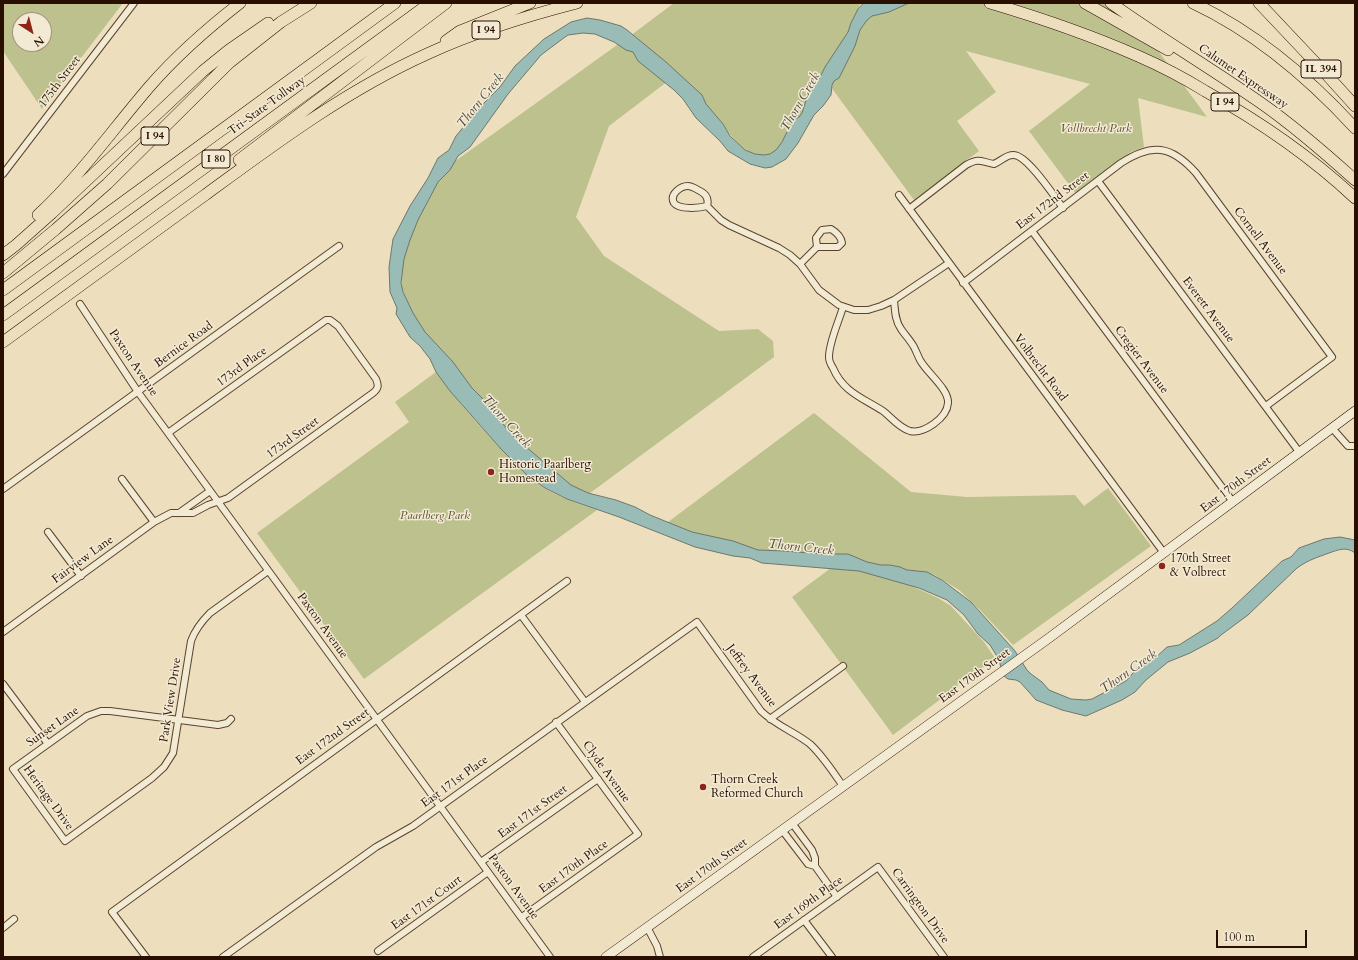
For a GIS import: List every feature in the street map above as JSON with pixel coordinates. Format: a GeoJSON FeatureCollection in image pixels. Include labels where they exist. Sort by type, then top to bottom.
{"type":"FeatureCollection","features":[{"type":"Feature","properties":{"kind":"highway"},"geometry":{"type":"LineString","coordinates":[[3,248],[66,187],[151,85],[184,50],[213,24],[240,3]]}},
{"type":"Feature","properties":{"kind":"highway"},"geometry":{"type":"LineString","coordinates":[[3,255],[16,245],[203,71],[252,34],[301,3]]}},
{"type":"Feature","properties":{"kind":"highway","name":"I 94"},"geometry":{"type":"LineString","coordinates":[[3,273],[107,184],[229,63],[281,22],[311,3]]}},
{"type":"Feature","properties":{"kind":"highway","name":"Tri-State Tollway"},"geometry":{"type":"LineString","coordinates":[[3,290],[395,3]]}},
{"type":"Feature","properties":{"kind":"highway","name":"Tri-State Tollway"},"geometry":{"type":"LineString","coordinates":[[3,315],[430,3]]}},
{"type":"Feature","properties":{"kind":"highway"},"geometry":{"type":"LineString","coordinates":[[171,220],[226,171],[446,3]]}},
{"type":"Feature","properties":{"kind":"highway"},"geometry":{"type":"LineString","coordinates":[[427,54],[460,31],[530,3]]}},
{"type":"Feature","properties":{"kind":"highway","name":"I 94"},"geometry":{"type":"LineString","coordinates":[[3,342],[274,144],[323,111],[380,77],[427,54],[497,26],[577,3]]}},
{"type":"Feature","properties":{"kind":"highway","name":"I 94"},"geometry":{"type":"LineString","coordinates":[[990,3],[1047,20],[1080,32],[1139,56],[1181,77],[1233,106],[1280,138],[1315,164],[1355,198]]}},
{"type":"Feature","properties":{"kind":"highway"},"geometry":{"type":"LineString","coordinates":[[1085,3],[1135,25]]}},
{"type":"Feature","properties":{"kind":"highway","name":"Calumet Expressway"},"geometry":{"type":"LineString","coordinates":[[1111,3],[1135,25],[1261,103],[1314,144],[1355,180]]}},
{"type":"Feature","properties":{"kind":"highway","name":"IL 394"},"geometry":{"type":"LineString","coordinates":[[1254,3],[1287,32],[1355,106]]}},
{"type":"Feature","properties":{"kind":"highway"},"geometry":{"type":"LineString","coordinates":[[1259,3],[1287,32]]}},
{"type":"Feature","properties":{"kind":"highway"},"geometry":{"type":"LineString","coordinates":[[1196,4],[1251,37],[1288,63],[1315,86],[1355,128]]}},
{"type":"Feature","properties":{"kind":"street","name":"175th Street"},"geometry":{"type":"LineString","coordinates":[[3,174],[134,3]]}},
{"type":"Feature","properties":{"kind":"street","name":"East 172nd Street"},"geometry":{"type":"LineString","coordinates":[[963,283],[1098,181],[1135,155],[1144,151],[1162,150]]}},
{"type":"Feature","properties":{"kind":"street","name":"Cornell Avenue"},"geometry":{"type":"LineString","coordinates":[[1162,150],[1179,157],[1196,173],[1332,357],[1266,406]]}},
{"type":"Feature","properties":{"kind":"street"},"geometry":{"type":"LineString","coordinates":[[909,209],[966,164],[972,161],[984,160],[994,164],[1008,155],[1014,155],[1027,162],[1063,208]]}},
{"type":"Feature","properties":{"kind":"street","name":"Everett Avenue"},"geometry":{"type":"LineString","coordinates":[[1098,181],[1300,453]]}},
{"type":"Feature","properties":{"kind":"street"},"geometry":{"type":"LineString","coordinates":[[707,206],[708,201],[706,196],[702,192],[689,186],[683,187],[674,193],[674,203],[678,206],[684,208],[707,206],[721,220],[729,225],[779,248],[800,264],[819,290],[831,300],[843,307],[854,310],[868,310],[894,300],[949,263]]}},
{"type":"Feature","properties":{"kind":"street","name":"Volbrecht Road"},"geometry":{"type":"LineString","coordinates":[[899,195],[1164,553]]}},
{"type":"Feature","properties":{"kind":"street","name":"Cregier Avenue"},"geometry":{"type":"LineString","coordinates":[[1032,231],[1233,502]]}},
{"type":"Feature","properties":{"kind":"street","name":"Bernice Road"},"geometry":{"type":"LineString","coordinates":[[3,489],[339,246]]}},
{"type":"Feature","properties":{"kind":"street"},"geometry":{"type":"LineString","coordinates":[[800,264],[817,248]]}},
{"type":"Feature","properties":{"kind":"street"},"geometry":{"type":"LineString","coordinates":[[843,307],[830,346],[829,358],[836,376],[847,388],[860,398],[883,412],[909,431],[923,430],[931,426],[944,415],[947,410],[948,399],[945,392],[920,360],[915,349],[898,323],[894,300]]}},
{"type":"Feature","properties":{"kind":"street","name":"Paxton Avenue"},"geometry":{"type":"LineString","coordinates":[[80,304],[138,392],[550,957]]}},
{"type":"Feature","properties":{"kind":"street","name":"173rd Place"},"geometry":{"type":"LineString","coordinates":[[168,433],[322,323],[330,320],[338,326],[376,379],[378,387]]}},
{"type":"Feature","properties":{"kind":"street","name":"173rd Street"},"geometry":{"type":"LineString","coordinates":[[218,502],[228,498],[373,393],[378,387]]}},
{"type":"Feature","properties":{"kind":"street","name":"East 170th Street"},"geometry":{"type":"LineString","coordinates":[[606,957],[1049,638],[1355,411]]}},
{"type":"Feature","properties":{"kind":"street"},"geometry":{"type":"LineString","coordinates":[[1332,428],[1348,446],[1355,446]]}},
{"type":"Feature","properties":{"kind":"street"},"geometry":{"type":"LineString","coordinates":[[122,479],[154,522]]}},
{"type":"Feature","properties":{"kind":"street","name":"Fairview Lane"},"geometry":{"type":"LineString","coordinates":[[5,630],[154,522],[166,515],[180,512],[210,491]]}},
{"type":"Feature","properties":{"kind":"street","name":"Fairview Lane"},"geometry":{"type":"LineString","coordinates":[[180,512],[188,514],[193,513],[208,505],[218,502]]}},
{"type":"Feature","properties":{"kind":"street"},"geometry":{"type":"LineString","coordinates":[[48,532],[81,576]]}},
{"type":"Feature","properties":{"kind":"street","name":"Park View Drive"},"geometry":{"type":"LineString","coordinates":[[66,841],[152,778],[164,767],[174,753],[190,642],[194,634],[202,621],[210,613],[268,571]]}},
{"type":"Feature","properties":{"kind":"street","name":"East 172nd Street"},"geometry":{"type":"LineString","coordinates":[[146,957],[112,912],[568,581]]}},
{"type":"Feature","properties":{"kind":"street"},"geometry":{"type":"LineString","coordinates":[[521,615],[585,702]]}},
{"type":"Feature","properties":{"kind":"street"},"geometry":{"type":"LineString","coordinates":[[3,622],[5,630]]}},
{"type":"Feature","properties":{"kind":"street","name":"East 171st Place"},"geometry":{"type":"LineString","coordinates":[[224,957],[376,847],[405,831],[698,622]]}},
{"type":"Feature","properties":{"kind":"street","name":"Jeffrey Avenue"},"geometry":{"type":"LineString","coordinates":[[698,622],[761,711],[770,719],[801,737],[816,750],[843,786]]}},
{"type":"Feature","properties":{"kind":"street"},"geometry":{"type":"LineString","coordinates":[[770,719],[843,666]]}},
{"type":"Feature","properties":{"kind":"street"},"geometry":{"type":"LineString","coordinates":[[3,684],[48,744]]}},
{"type":"Feature","properties":{"kind":"street","name":"Sunset Lane"},"geometry":{"type":"LineString","coordinates":[[13,769],[87,716],[101,711],[218,725],[227,723],[231,719]]}},
{"type":"Feature","properties":{"kind":"street","name":"Clyde Avenue"},"geometry":{"type":"LineString","coordinates":[[556,722],[638,834]]}},
{"type":"Feature","properties":{"kind":"street","name":"Heritage Drive"},"geometry":{"type":"LineString","coordinates":[[13,769],[66,841]]}},
{"type":"Feature","properties":{"kind":"street","name":"East 171st Street"},"geometry":{"type":"LineString","coordinates":[[481,862],[598,779]]}},
{"type":"Feature","properties":{"kind":"street"},"geometry":{"type":"LineString","coordinates":[[792,823],[812,850],[815,858],[815,866],[837,896]]}},
{"type":"Feature","properties":{"kind":"street"},"geometry":{"type":"LineString","coordinates":[[782,830],[808,864],[815,866]]}},
{"type":"Feature","properties":{"kind":"street","name":"East 170th Place"},"geometry":{"type":"LineString","coordinates":[[522,917],[638,834]]}},
{"type":"Feature","properties":{"kind":"street","name":"East 169th Place"},"geometry":{"type":"LineString","coordinates":[[753,957],[878,867]]}},
{"type":"Feature","properties":{"kind":"street","name":"Carrington Drive"},"geometry":{"type":"LineString","coordinates":[[878,867],[944,957]]}},
{"type":"Feature","properties":{"kind":"street","name":"East 171st Court"},"geometry":{"type":"LineString","coordinates":[[378,951],[488,872]]}},
{"type":"Feature","properties":{"kind":"street"},"geometry":{"type":"LineString","coordinates":[[3,928],[14,919]]}},
{"type":"Feature","properties":{"kind":"street"},"geometry":{"type":"LineString","coordinates":[[804,920],[832,957]]}},
{"type":"Feature","properties":{"kind":"street"},"geometry":{"type":"LineString","coordinates":[[647,927],[657,946],[660,957]]}},
{"type":"Feature","properties":{"kind":"green space"},"geometry":{"type":"Polygon","coordinates":[[[3,3],[123,3],[42,109],[3,51],[3,3]]]}},
{"type":"Feature","properties":{"kind":"green space","name":"Vollbrecht Park"},"geometry":{"type":"Polygon","coordinates":[[[674,3],[1123,3],[1207,117],[1138,98],[1144,147],[1129,153],[1076,194],[1029,131],[1090,84],[966,51],[996,92],[957,121],[979,151],[914,200],[825,79],[870,14],[884,10],[860,4],[850,36],[783,145],[773,153],[758,155],[750,152],[737,142],[723,124],[630,36],[674,3]]]}},
{"type":"Feature","properties":{"kind":"green space"},"geometry":{"type":"Polygon","coordinates":[[[624,40],[672,78],[609,126],[576,217],[604,256],[719,331],[758,329],[773,341],[774,357],[582,499],[559,491],[418,330],[402,288],[401,260],[420,211],[447,167],[624,40]]]}},
{"type":"Feature","properties":{"kind":"green space","name":"Paarlberg Park"},"geometry":{"type":"Polygon","coordinates":[[[436,372],[476,422],[530,477],[544,488],[557,495],[597,510],[364,679],[257,533],[409,422],[395,402],[436,372]]]}},
{"type":"Feature","properties":{"kind":"green space"},"geometry":{"type":"Polygon","coordinates":[[[814,413],[911,492],[967,497],[1075,495],[1084,506],[1108,488],[1151,546],[1013,645],[959,590],[935,575],[852,561],[792,557],[698,540],[664,525],[814,413]]]}},
{"type":"Feature","properties":{"kind":"green space"},"geometry":{"type":"Polygon","coordinates":[[[835,565],[901,579],[938,598],[951,606],[984,642],[995,658],[893,735],[792,597],[835,565]]]}},
{"type":"Feature","properties":{"kind":"water"},"geometry":{"type":"Polygon","coordinates":[[[864,3],[909,3],[889,12],[872,16],[867,20],[860,30],[855,46],[839,78],[834,81],[832,85],[831,95],[814,115],[798,143],[786,159],[772,167],[765,168],[750,164],[728,151],[720,141],[696,118],[683,99],[638,61],[633,52],[595,34],[583,33],[568,35],[541,55],[508,94],[470,147],[458,156],[450,170],[438,182],[418,220],[410,240],[404,259],[401,283],[403,292],[413,313],[425,332],[453,362],[472,388],[483,399],[512,435],[571,485],[588,493],[616,500],[635,507],[650,515],[692,532],[733,541],[758,550],[848,554],[867,562],[900,567],[907,570],[927,572],[942,580],[971,602],[1015,651],[1027,670],[1042,682],[1049,690],[1071,699],[1092,699],[1126,681],[1138,667],[1152,661],[1167,647],[1179,645],[1217,621],[1282,561],[1291,557],[1299,548],[1324,539],[1340,537],[1355,540],[1355,553],[1345,549],[1339,550],[1313,559],[1297,568],[1248,615],[1218,638],[1190,653],[1168,662],[1146,680],[1135,692],[1122,700],[1086,716],[1062,710],[1036,700],[1020,682],[1008,679],[1004,676],[998,658],[990,645],[978,634],[964,615],[947,600],[919,588],[859,571],[762,563],[750,558],[733,556],[695,547],[619,517],[567,499],[545,488],[528,476],[501,449],[450,391],[436,372],[430,359],[420,346],[410,337],[396,314],[397,308],[390,292],[389,267],[393,239],[410,206],[428,178],[438,158],[449,150],[456,136],[480,107],[500,87],[515,66],[544,39],[571,22],[587,18],[621,26],[666,62],[702,95],[706,104],[723,124],[730,136],[745,150],[755,154],[764,155],[770,154],[776,150],[782,142],[793,120],[799,117],[802,113],[811,85],[819,79],[848,32],[858,9],[864,3]]]}},
{"type":"Feature","properties":{"kind":"place","name":"Historic Paarlberg Homestead"},"geometry":{"type":"Point","coordinates":[491,472]}},
{"type":"Feature","properties":{"kind":"place","name":"170th Street & Volbrect"},"geometry":{"type":"Point","coordinates":[1162,566]}},
{"type":"Feature","properties":{"kind":"place","name":"Thorn Creek Reformed Church"},"geometry":{"type":"Point","coordinates":[703,787]}},
{"type":"Feature","properties":{"kind":"water label","name":"Thorn Creek"},"geometry":{"type":"Point","coordinates":[481,101]}},
{"type":"Feature","properties":{"kind":"water label","name":"Thorn Creek"},"geometry":{"type":"Point","coordinates":[801,102]}},
{"type":"Feature","properties":{"kind":"water label","name":"Thorn Creek"},"geometry":{"type":"Point","coordinates":[506,422]}},
{"type":"Feature","properties":{"kind":"water label","name":"Thorn Creek"},"geometry":{"type":"Point","coordinates":[801,548]}},
{"type":"Feature","properties":{"kind":"water label","name":"Thorn Creek"},"geometry":{"type":"Point","coordinates":[1129,672]}}]}
